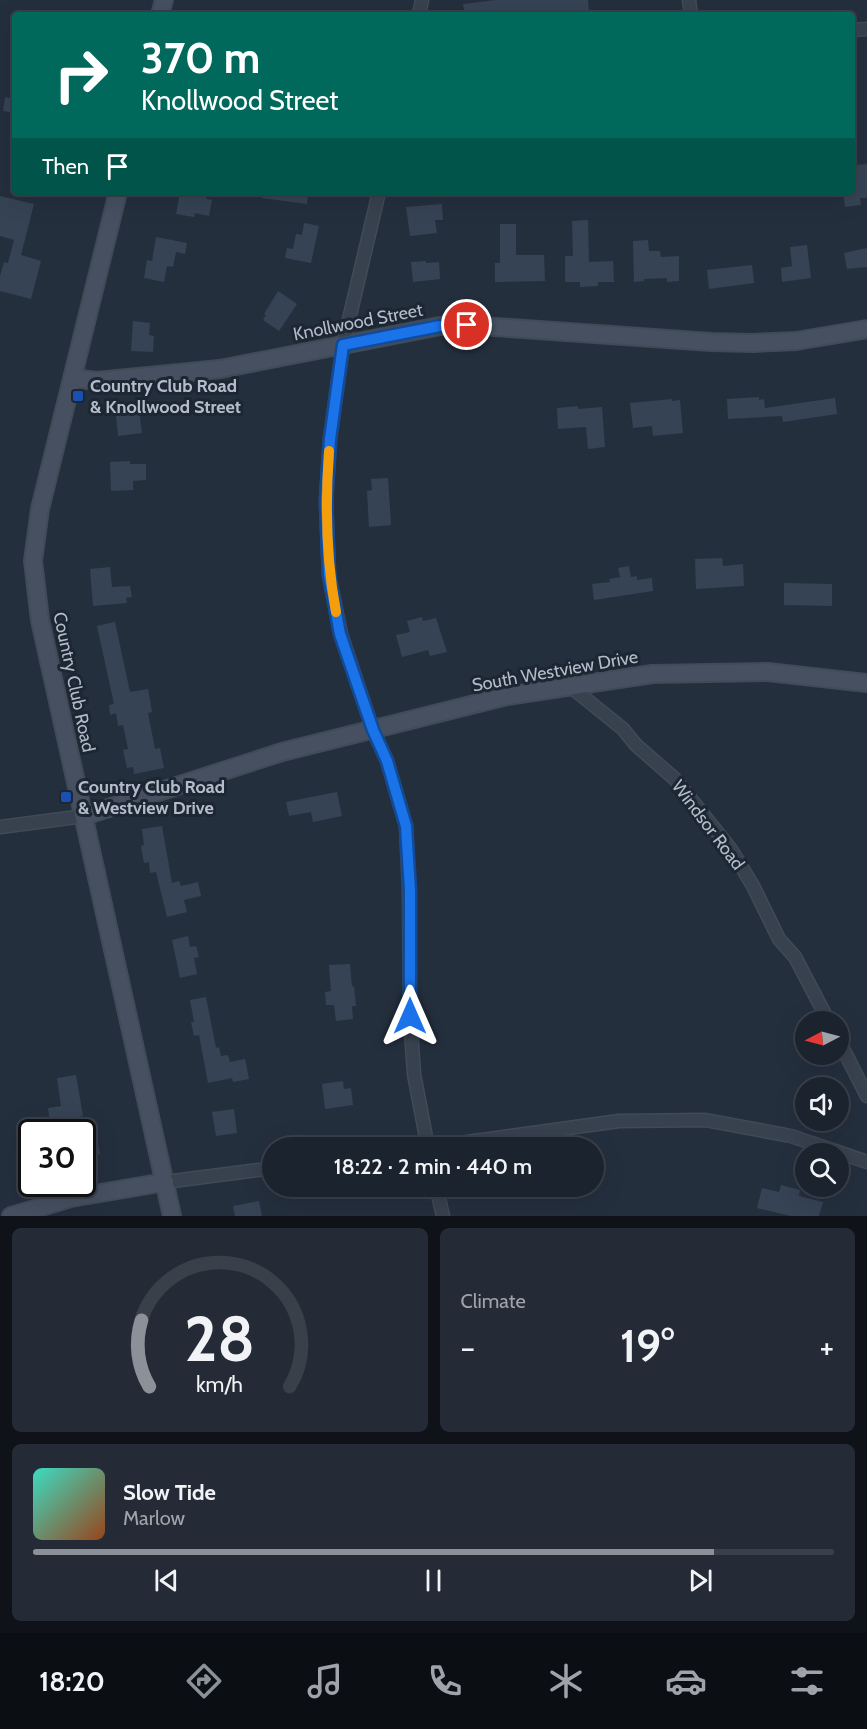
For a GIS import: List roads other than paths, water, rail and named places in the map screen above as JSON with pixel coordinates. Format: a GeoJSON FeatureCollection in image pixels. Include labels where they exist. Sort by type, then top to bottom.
{"type":"FeatureCollection","features":[{"type":"Feature","properties":{"kind":"main road","name":"Country Club Road"},"geometry":{"type":"LineString","coordinates":[[117,195],[40,509],[33,561],[40,620],[172,1216]]}},
{"type":"Feature","properties":{"kind":"main road","name":"Knollwood Street"},"geometry":{"type":"LineString","coordinates":[[73,378],[97,381],[220,369],[440,326],[467,325],[753,343],[796,341],[867,329]]}},
{"type":"Feature","properties":{"kind":"main road","name":"South Westview Drive"},"geometry":{"type":"LineString","coordinates":[[84,816],[282,752],[507,696],[652,674],[768,672],[867,683]]}},
{"type":"Feature","properties":{"kind":"main road"},"geometry":{"type":"LineString","coordinates":[[11,1216],[71,1198],[165,1182]]}},
{"type":"Feature","properties":{"kind":"street"},"geometry":{"type":"LineString","coordinates":[[378,195],[343,345],[330,439],[326,501],[329,575],[340,634],[373,730],[387,761],[406,826],[410,890],[410,1016],[414,1074],[426,1137]]}},
{"type":"Feature","properties":{"kind":"street","name":"Windsor Road"},"geometry":{"type":"LineString","coordinates":[[571,687],[623,729],[636,745],[675,779],[732,851],[780,939],[795,957],[823,1011]]}},
{"type":"Feature","properties":{"kind":"street"},"geometry":{"type":"LineString","coordinates":[[0,827],[84,816]]}},
{"type":"Feature","properties":{"kind":"street"},"geometry":{"type":"LineString","coordinates":[[849,1061],[867,1096]]}},
{"type":"Feature","properties":{"kind":"street"},"geometry":{"type":"LineString","coordinates":[[501,1137],[619,1121],[705,1120],[791,1136],[867,1162]]}},
{"type":"Feature","properties":{"kind":"street"},"geometry":{"type":"LineString","coordinates":[[165,1182],[262,1169]]}},
{"type":"Feature","properties":{"kind":"street"},"geometry":{"type":"LineString","coordinates":[[439,1197],[443,1216]]}},
{"type":"Feature","properties":{"kind":"place","name":"Country Club Road & Knollwood Street"},"geometry":{"type":"Point","coordinates":[78,396]}},
{"type":"Feature","properties":{"kind":"place","name":"Country Club Road & Westview Drive"},"geometry":{"type":"Point","coordinates":[66,797]}}]}
